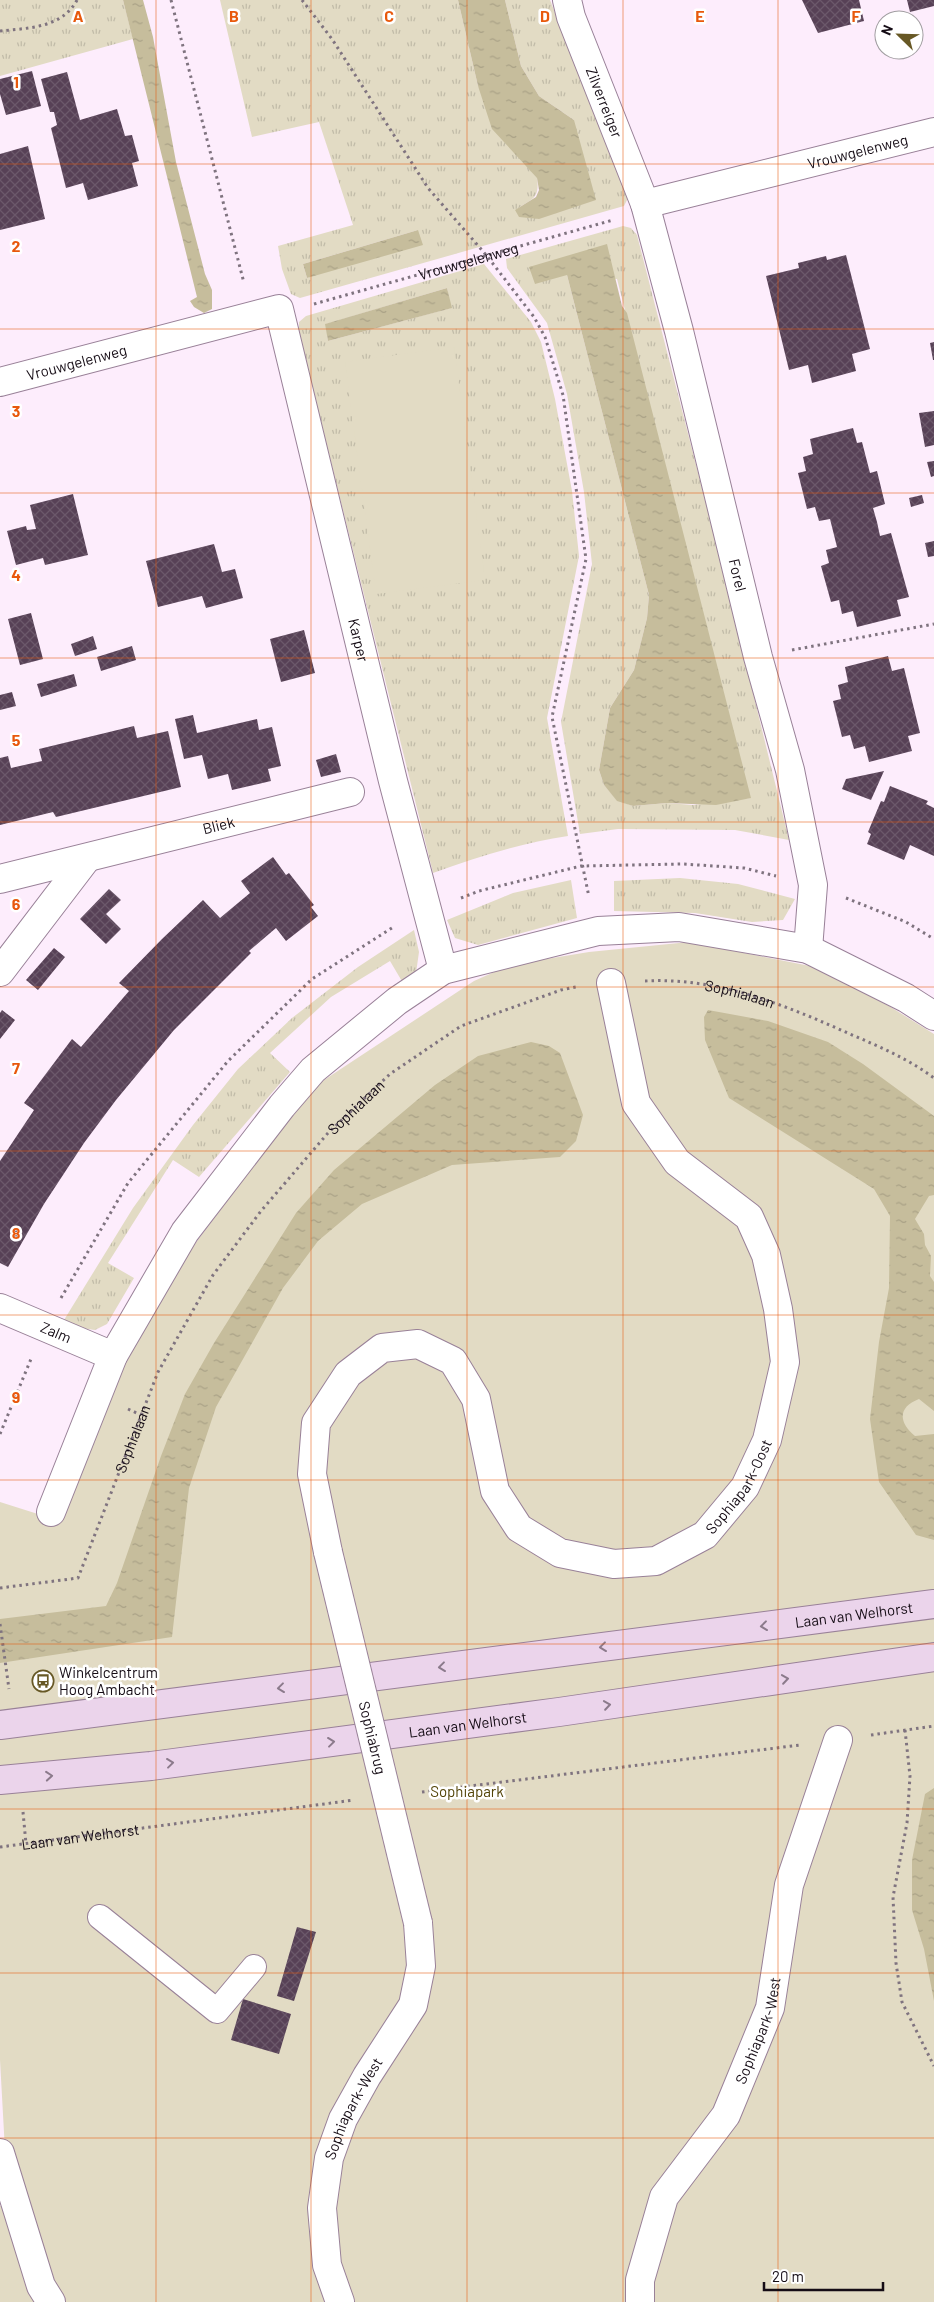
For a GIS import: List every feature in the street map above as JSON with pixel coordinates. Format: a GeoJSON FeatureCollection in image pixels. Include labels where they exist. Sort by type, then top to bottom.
{"type":"FeatureCollection","features":[{"type":"Feature","properties":{"kind":"main road","name":"Laan van Welhorst"},"geometry":{"type":"LineString","coordinates":[[0,1724],[934,1604]]}},
{"type":"Feature","properties":{"kind":"main road","name":"Laan van Welhorst"},"geometry":{"type":"LineString","coordinates":[[0,1780],[136,1767],[539,1715],[934,1657]]}},
{"type":"Feature","properties":{"kind":"street","name":"Zilverreiger"},"geometry":{"type":"LineString","coordinates":[[567,0],[571,17],[645,204]]}},
{"type":"Feature","properties":{"kind":"street","name":"Vrouwgelenweg"},"geometry":{"type":"LineString","coordinates":[[645,204],[934,132]]}},
{"type":"Feature","properties":{"kind":"street","name":"Forel"},"geometry":{"type":"LineString","coordinates":[[645,204],[679,331],[758,657],[790,770],[813,885],[808,949]]}},
{"type":"Feature","properties":{"kind":"street","name":"Vrouwgelenweg"},"geometry":{"type":"LineString","coordinates":[[0,382],[279,309]]}},
{"type":"Feature","properties":{"kind":"street","name":"Karper"},"geometry":{"type":"LineString","coordinates":[[279,309],[393,781],[443,970]]}},
{"type":"Feature","properties":{"kind":"street","name":"Bliek"},"geometry":{"type":"LineString","coordinates":[[0,879],[350,792]]}},
{"type":"Feature","properties":{"kind":"street"},"geometry":{"type":"LineString","coordinates":[[0,972],[87,858]]}},
{"type":"Feature","properties":{"kind":"street"},"geometry":{"type":"LineString","coordinates":[[51,1512],[113,1356],[185,1232],[282,1106],[313,1070],[396,1001],[443,970],[598,931],[679,928],[808,949],[906,998],[934,1016]]}},
{"type":"Feature","properties":{"kind":"street","name":"Sophiapark-Oost"},"geometry":{"type":"LineString","coordinates":[[328,1552],[312,1474],[316,1423],[348,1374],[382,1348],[418,1344],[453,1361],[476,1399],[495,1491],[520,1528],[560,1553],[614,1564],[656,1561],[705,1535],[745,1487],[766,1440],[786,1362],[778,1309],[766,1255],[749,1217],[677,1162],[636,1103],[611,983]]}},
{"type":"Feature","properties":{"kind":"street","name":"Zalm"},"geometry":{"type":"LineString","coordinates":[[0,1308],[113,1356]]}},
{"type":"Feature","properties":{"kind":"street","name":"Sophiabrug"},"geometry":{"type":"LineString","coordinates":[[328,1552],[418,1923]]}},
{"type":"Feature","properties":{"kind":"street","name":"Sophiapark-West"},"geometry":{"type":"LineString","coordinates":[[640,2302],[640,2280],[664,2197],[726,2115],[770,2008],[789,1885],[838,1740]]}},
{"type":"Feature","properties":{"kind":"street","name":"Sophiapark-West"},"geometry":{"type":"LineString","coordinates":[[340,2302],[327,2265],[322,2208],[329,2158],[343,2120],[367,2076],[413,2005],[421,1966],[418,1923]]}},
{"type":"Feature","properties":{"kind":"street"},"geometry":{"type":"LineString","coordinates":[[2,2166],[26,2234],[41,2286],[51,2302]]}},
{"type":"Feature","properties":{"kind":"lane"},"geometry":{"type":"LineString","coordinates":[[100,1917],[217,2011],[254,1967]]}},
{"type":"Feature","properties":{"kind":"path"},"geometry":{"type":"LineString","coordinates":[[0,31],[45,26],[72,11],[77,0]]}},
{"type":"Feature","properties":{"kind":"path"},"geometry":{"type":"LineString","coordinates":[[171,0],[252,316]]}},
{"type":"Feature","properties":{"kind":"path"},"geometry":{"type":"LineString","coordinates":[[302,0],[332,39],[428,188],[487,256],[534,317],[545,337],[563,395],[586,559],[552,717],[581,866]]}},
{"type":"Feature","properties":{"kind":"path","name":"Vrouwgelenweg"},"geometry":{"type":"LineString","coordinates":[[279,309],[305,306],[487,256],[619,218],[645,204]]}},
{"type":"Feature","properties":{"kind":"path"},"geometry":{"type":"LineString","coordinates":[[758,657],[934,624]]}},
{"type":"Feature","properties":{"kind":"path","name":"Sophialaan"},"geometry":{"type":"LineString","coordinates":[[0,1588],[78,1578],[158,1372],[213,1275],[260,1211],[328,1133],[390,1074],[461,1026],[561,990],[611,983],[661,980],[731,989],[801,1012],[910,1061],[934,1078]]}},
{"type":"Feature","properties":{"kind":"path"},"geometry":{"type":"LineString","coordinates":[[0,1624],[8,1676]]}},
{"type":"Feature","properties":{"kind":"path"},"geometry":{"type":"LineString","coordinates":[[412,1793],[838,1740],[934,1726]]}},
{"type":"Feature","properties":{"kind":"path"},"geometry":{"type":"LineString","coordinates":[[905,1730],[910,1776],[907,1823],[893,1897],[896,1963],[902,2002],[934,2066]]}},
{"type":"Feature","properties":{"kind":"path","name":"Laan van Welhorst"},"geometry":{"type":"LineString","coordinates":[[0,1847],[363,1799]]}},
{"type":"Feature","properties":{"kind":"green space"},"geometry":{"type":"Polygon","coordinates":[[[0,0],[123,0],[133,39],[0,76],[0,0]]]}},
{"type":"Feature","properties":{"kind":"green space"},"geometry":{"type":"Polygon","coordinates":[[[220,0],[458,0],[478,86],[537,177],[538,185],[534,198],[516,210],[539,219],[574,120],[539,96],[521,66],[505,0],[550,0],[584,86],[618,162],[628,198],[624,206],[300,298],[291,294],[282,269],[278,246],[353,225],[319,122],[252,137],[220,0]],[[418,230],[303,264],[307,278],[418,230]]]}},
{"type":"Feature","properties":{"kind":"green space"},"geometry":{"type":"Polygon","coordinates":[[[623,226],[631,228],[637,235],[720,558],[789,840],[735,830],[618,829],[580,834],[561,722],[592,564],[584,492],[567,394],[547,323],[507,268],[506,259],[623,226]],[[567,275],[649,595],[647,618],[634,670],[610,708],[599,770],[604,785],[617,800],[633,806],[667,803],[693,805],[750,798],[617,279],[567,275]]]}},
{"type":"Feature","properties":{"kind":"green space"},"geometry":{"type":"Polygon","coordinates":[[[484,264],[531,322],[541,342],[555,399],[572,491],[579,556],[547,718],[568,836],[533,842],[499,851],[433,873],[299,333],[299,322],[306,316],[484,264]],[[447,288],[326,324],[328,341],[451,308],[447,288]]]}},
{"type":"Feature","properties":{"kind":"green space"},"geometry":{"type":"Polygon","coordinates":[[[454,347],[485,580],[376,594],[345,362],[454,347]]]}},
{"type":"Feature","properties":{"kind":"green space"},"geometry":{"type":"Polygon","coordinates":[[[680,878],[738,884],[795,899],[783,920],[752,922],[695,913],[614,911],[614,881],[680,878]]]}},
{"type":"Feature","properties":{"kind":"green space"},"geometry":{"type":"Polygon","coordinates":[[[571,880],[577,918],[478,945],[455,938],[447,920],[513,893],[571,880]]]}},
{"type":"Feature","properties":{"kind":"green space"},"geometry":{"type":"Polygon","coordinates":[[[414,930],[419,952],[416,973],[403,983],[390,961],[331,997],[270,1053],[290,1072],[199,1177],[173,1160],[108,1263],[134,1278],[107,1324],[95,1330],[81,1328],[64,1320],[133,1208],[193,1125],[238,1069],[292,1018],[358,967],[414,930]]]}},
{"type":"Feature","properties":{"kind":"green space","name":"Sophiapark"},"geometry":{"type":"Polygon","coordinates":[[[689,942],[815,967],[889,1006],[934,1034],[934,2302],[0,2302],[0,2206],[8,2205],[0,2060],[0,1502],[60,1521],[124,1366],[176,1269],[312,1088],[474,981],[510,965],[589,952],[689,942]]]}},
{"type":"Feature","properties":{"kind":"water"},"geometry":{"type":"Polygon","coordinates":[[[123,0],[143,0],[153,37],[176,162],[205,274],[212,290],[212,309],[204,313],[194,307],[190,301],[197,297],[123,0]]]}},
{"type":"Feature","properties":{"kind":"water"},"geometry":{"type":"Polygon","coordinates":[[[458,0],[505,0],[521,66],[539,96],[574,120],[596,200],[539,219],[519,217],[515,210],[536,197],[539,190],[537,178],[492,129],[478,86],[458,0]]]}},
{"type":"Feature","properties":{"kind":"water"},"geometry":{"type":"Polygon","coordinates":[[[418,230],[423,245],[307,278],[303,264],[418,230]]]}},
{"type":"Feature","properties":{"kind":"water"},"geometry":{"type":"Polygon","coordinates":[[[607,244],[622,306],[627,313],[751,798],[716,805],[667,803],[633,806],[617,801],[604,785],[599,770],[610,708],[634,670],[647,618],[649,595],[567,275],[535,284],[529,267],[607,244]]]}},
{"type":"Feature","properties":{"kind":"water"},"geometry":{"type":"Polygon","coordinates":[[[447,288],[452,308],[328,341],[325,324],[447,288]]]}},
{"type":"Feature","properties":{"kind":"water"},"geometry":{"type":"Polygon","coordinates":[[[708,1010],[768,1021],[828,1042],[863,1064],[934,1116],[934,1195],[929,1196],[915,1219],[924,1234],[925,1245],[931,1256],[930,1276],[934,1282],[934,1411],[919,1399],[907,1406],[904,1411],[903,1420],[909,1431],[915,1436],[934,1434],[934,1540],[916,1535],[879,1482],[870,1419],[879,1342],[889,1288],[890,1216],[874,1189],[729,1098],[705,1040],[704,1017],[708,1010]]]}},
{"type":"Feature","properties":{"kind":"water"},"geometry":{"type":"Polygon","coordinates":[[[531,1042],[549,1046],[560,1053],[583,1115],[576,1141],[560,1157],[452,1165],[362,1204],[318,1241],[283,1288],[216,1407],[189,1488],[172,1637],[0,1663],[0,1619],[106,1606],[117,1583],[161,1456],[185,1394],[214,1343],[296,1213],[334,1170],[435,1085],[478,1056],[531,1042]]]}},
{"type":"Feature","properties":{"kind":"water"},"geometry":{"type":"Polygon","coordinates":[[[934,1788],[934,2001],[924,1949],[912,1910],[912,1860],[925,1794],[934,1788]]]}},
{"type":"Feature","properties":{"kind":"building"},"geometry":{"type":"Polygon","coordinates":[[[802,0],[859,0],[864,21],[818,33],[802,0]]]}},
{"type":"Feature","properties":{"kind":"building"},"geometry":{"type":"Polygon","coordinates":[[[907,0],[934,0],[934,6],[910,10],[907,0]]]}},
{"type":"Feature","properties":{"kind":"building"},"geometry":{"type":"Polygon","coordinates":[[[32,71],[41,106],[6,115],[0,94],[0,79],[32,71]]]}},
{"type":"Feature","properties":{"kind":"building"},"geometry":{"type":"Polygon","coordinates":[[[67,72],[80,120],[117,109],[125,136],[132,135],[139,161],[132,163],[138,186],[88,200],[83,183],[66,188],[51,128],[57,125],[54,112],[50,112],[41,79],[67,72]]]}},
{"type":"Feature","properties":{"kind":"building"},"geometry":{"type":"Polygon","coordinates":[[[28,146],[45,219],[0,230],[0,154],[28,146]]]}},
{"type":"Feature","properties":{"kind":"building"},"geometry":{"type":"Polygon","coordinates":[[[846,255],[870,349],[852,354],[856,371],[812,383],[808,365],[789,370],[766,276],[799,268],[798,263],[826,256],[827,260],[846,255]]]}},
{"type":"Feature","properties":{"kind":"building"},"geometry":{"type":"Polygon","coordinates":[[[934,342],[934,360],[933,360],[930,343],[934,342]]]}},
{"type":"Feature","properties":{"kind":"building"},"geometry":{"type":"Polygon","coordinates":[[[934,411],[934,445],[925,447],[919,413],[934,411]]]}},
{"type":"Feature","properties":{"kind":"building"},"geometry":{"type":"Polygon","coordinates":[[[853,428],[857,443],[862,442],[870,473],[877,471],[885,504],[873,508],[880,536],[891,533],[909,597],[897,600],[901,616],[857,627],[853,611],[842,614],[839,600],[831,602],[821,566],[829,563],[826,550],[837,547],[830,519],[819,521],[815,507],[807,509],[798,473],[806,471],[803,457],[813,454],[810,439],[853,428]]]}},
{"type":"Feature","properties":{"kind":"building"},"geometry":{"type":"Polygon","coordinates":[[[934,461],[934,476],[931,477],[927,462],[934,461]]]}},
{"type":"Feature","properties":{"kind":"building"},"geometry":{"type":"Polygon","coordinates":[[[73,494],[88,555],[45,565],[43,558],[16,565],[7,531],[26,526],[27,530],[36,529],[30,505],[73,494]]]}},
{"type":"Feature","properties":{"kind":"building"},"geometry":{"type":"Polygon","coordinates":[[[922,495],[924,503],[911,507],[909,498],[922,495]]]}},
{"type":"Feature","properties":{"kind":"building"},"geometry":{"type":"Polygon","coordinates":[[[934,541],[934,556],[928,557],[925,543],[934,541]]]}},
{"type":"Feature","properties":{"kind":"building"},"geometry":{"type":"Polygon","coordinates":[[[214,544],[222,572],[235,569],[243,598],[206,608],[202,596],[158,607],[146,561],[214,544]]]}},
{"type":"Feature","properties":{"kind":"building"},"geometry":{"type":"Polygon","coordinates":[[[31,613],[43,659],[20,665],[8,619],[31,613]]]}},
{"type":"Feature","properties":{"kind":"building"},"geometry":{"type":"Polygon","coordinates":[[[304,630],[315,673],[281,682],[270,639],[304,630]]]}},
{"type":"Feature","properties":{"kind":"building"},"geometry":{"type":"Polygon","coordinates":[[[93,636],[97,649],[75,656],[71,644],[93,636]]]}},
{"type":"Feature","properties":{"kind":"building"},"geometry":{"type":"Polygon","coordinates":[[[132,646],[136,660],[101,671],[97,657],[132,646]]]}},
{"type":"Feature","properties":{"kind":"building"},"geometry":{"type":"Polygon","coordinates":[[[888,656],[892,671],[904,668],[920,733],[908,736],[912,751],[869,762],[865,746],[854,749],[850,735],[842,737],[833,701],[841,699],[838,685],[848,682],[845,667],[888,656]]]}},
{"type":"Feature","properties":{"kind":"building"},"geometry":{"type":"Polygon","coordinates":[[[74,674],[77,686],[41,697],[37,684],[74,674]]]}},
{"type":"Feature","properties":{"kind":"building"},"geometry":{"type":"Polygon","coordinates":[[[12,692],[16,706],[0,710],[0,695],[12,692]]]}},
{"type":"Feature","properties":{"kind":"building"},"geometry":{"type":"Polygon","coordinates":[[[193,715],[197,733],[257,719],[259,730],[272,727],[281,766],[268,769],[271,781],[232,790],[228,774],[208,779],[202,755],[184,759],[175,719],[193,715]]]}},
{"type":"Feature","properties":{"kind":"building"},"geometry":{"type":"Polygon","coordinates":[[[134,726],[137,738],[168,731],[181,787],[56,817],[53,812],[0,825],[0,758],[8,756],[11,768],[42,761],[39,749],[134,726]]]}},
{"type":"Feature","properties":{"kind":"building"},"geometry":{"type":"Polygon","coordinates":[[[336,754],[341,772],[321,777],[316,760],[336,754]]]}},
{"type":"Feature","properties":{"kind":"building"},"geometry":{"type":"Polygon","coordinates":[[[884,771],[871,800],[842,789],[846,779],[884,771]]]}},
{"type":"Feature","properties":{"kind":"building"},"geometry":{"type":"Polygon","coordinates":[[[890,786],[928,801],[926,804],[934,808],[934,856],[910,845],[904,860],[867,844],[871,834],[868,832],[881,801],[884,802],[890,786]]]}},
{"type":"Feature","properties":{"kind":"building"},"geometry":{"type":"Polygon","coordinates":[[[273,857],[286,875],[289,873],[314,905],[311,907],[318,916],[286,941],[276,928],[249,951],[251,953],[174,1030],[116,1100],[84,1143],[44,1204],[8,1267],[0,1263],[0,1161],[34,1110],[24,1103],[72,1039],[81,1047],[129,991],[119,983],[162,939],[203,900],[220,918],[250,893],[241,881],[273,857]]]}},
{"type":"Feature","properties":{"kind":"building"},"geometry":{"type":"Polygon","coordinates":[[[109,889],[121,900],[106,914],[121,929],[106,944],[80,919],[109,889]]]}},
{"type":"Feature","properties":{"kind":"building"},"geometry":{"type":"Polygon","coordinates":[[[54,948],[65,957],[38,990],[26,980],[54,948]]]}},
{"type":"Feature","properties":{"kind":"building"},"geometry":{"type":"Polygon","coordinates":[[[2,1010],[15,1020],[0,1039],[0,1013],[2,1010]]]}},
{"type":"Feature","properties":{"kind":"building"},"geometry":{"type":"Polygon","coordinates":[[[297,1927],[316,1932],[294,2001],[277,1996],[297,1927]]]}},
{"type":"Feature","properties":{"kind":"building"},"geometry":{"type":"Polygon","coordinates":[[[243,1999],[291,2014],[279,2054],[231,2040],[243,1999]]]}},
{"type":"Feature","properties":{"kind":"place","name":"Winkelcentrum Hoog Ambacht"},"geometry":{"type":"Point","coordinates":[43,1681]}}]}
